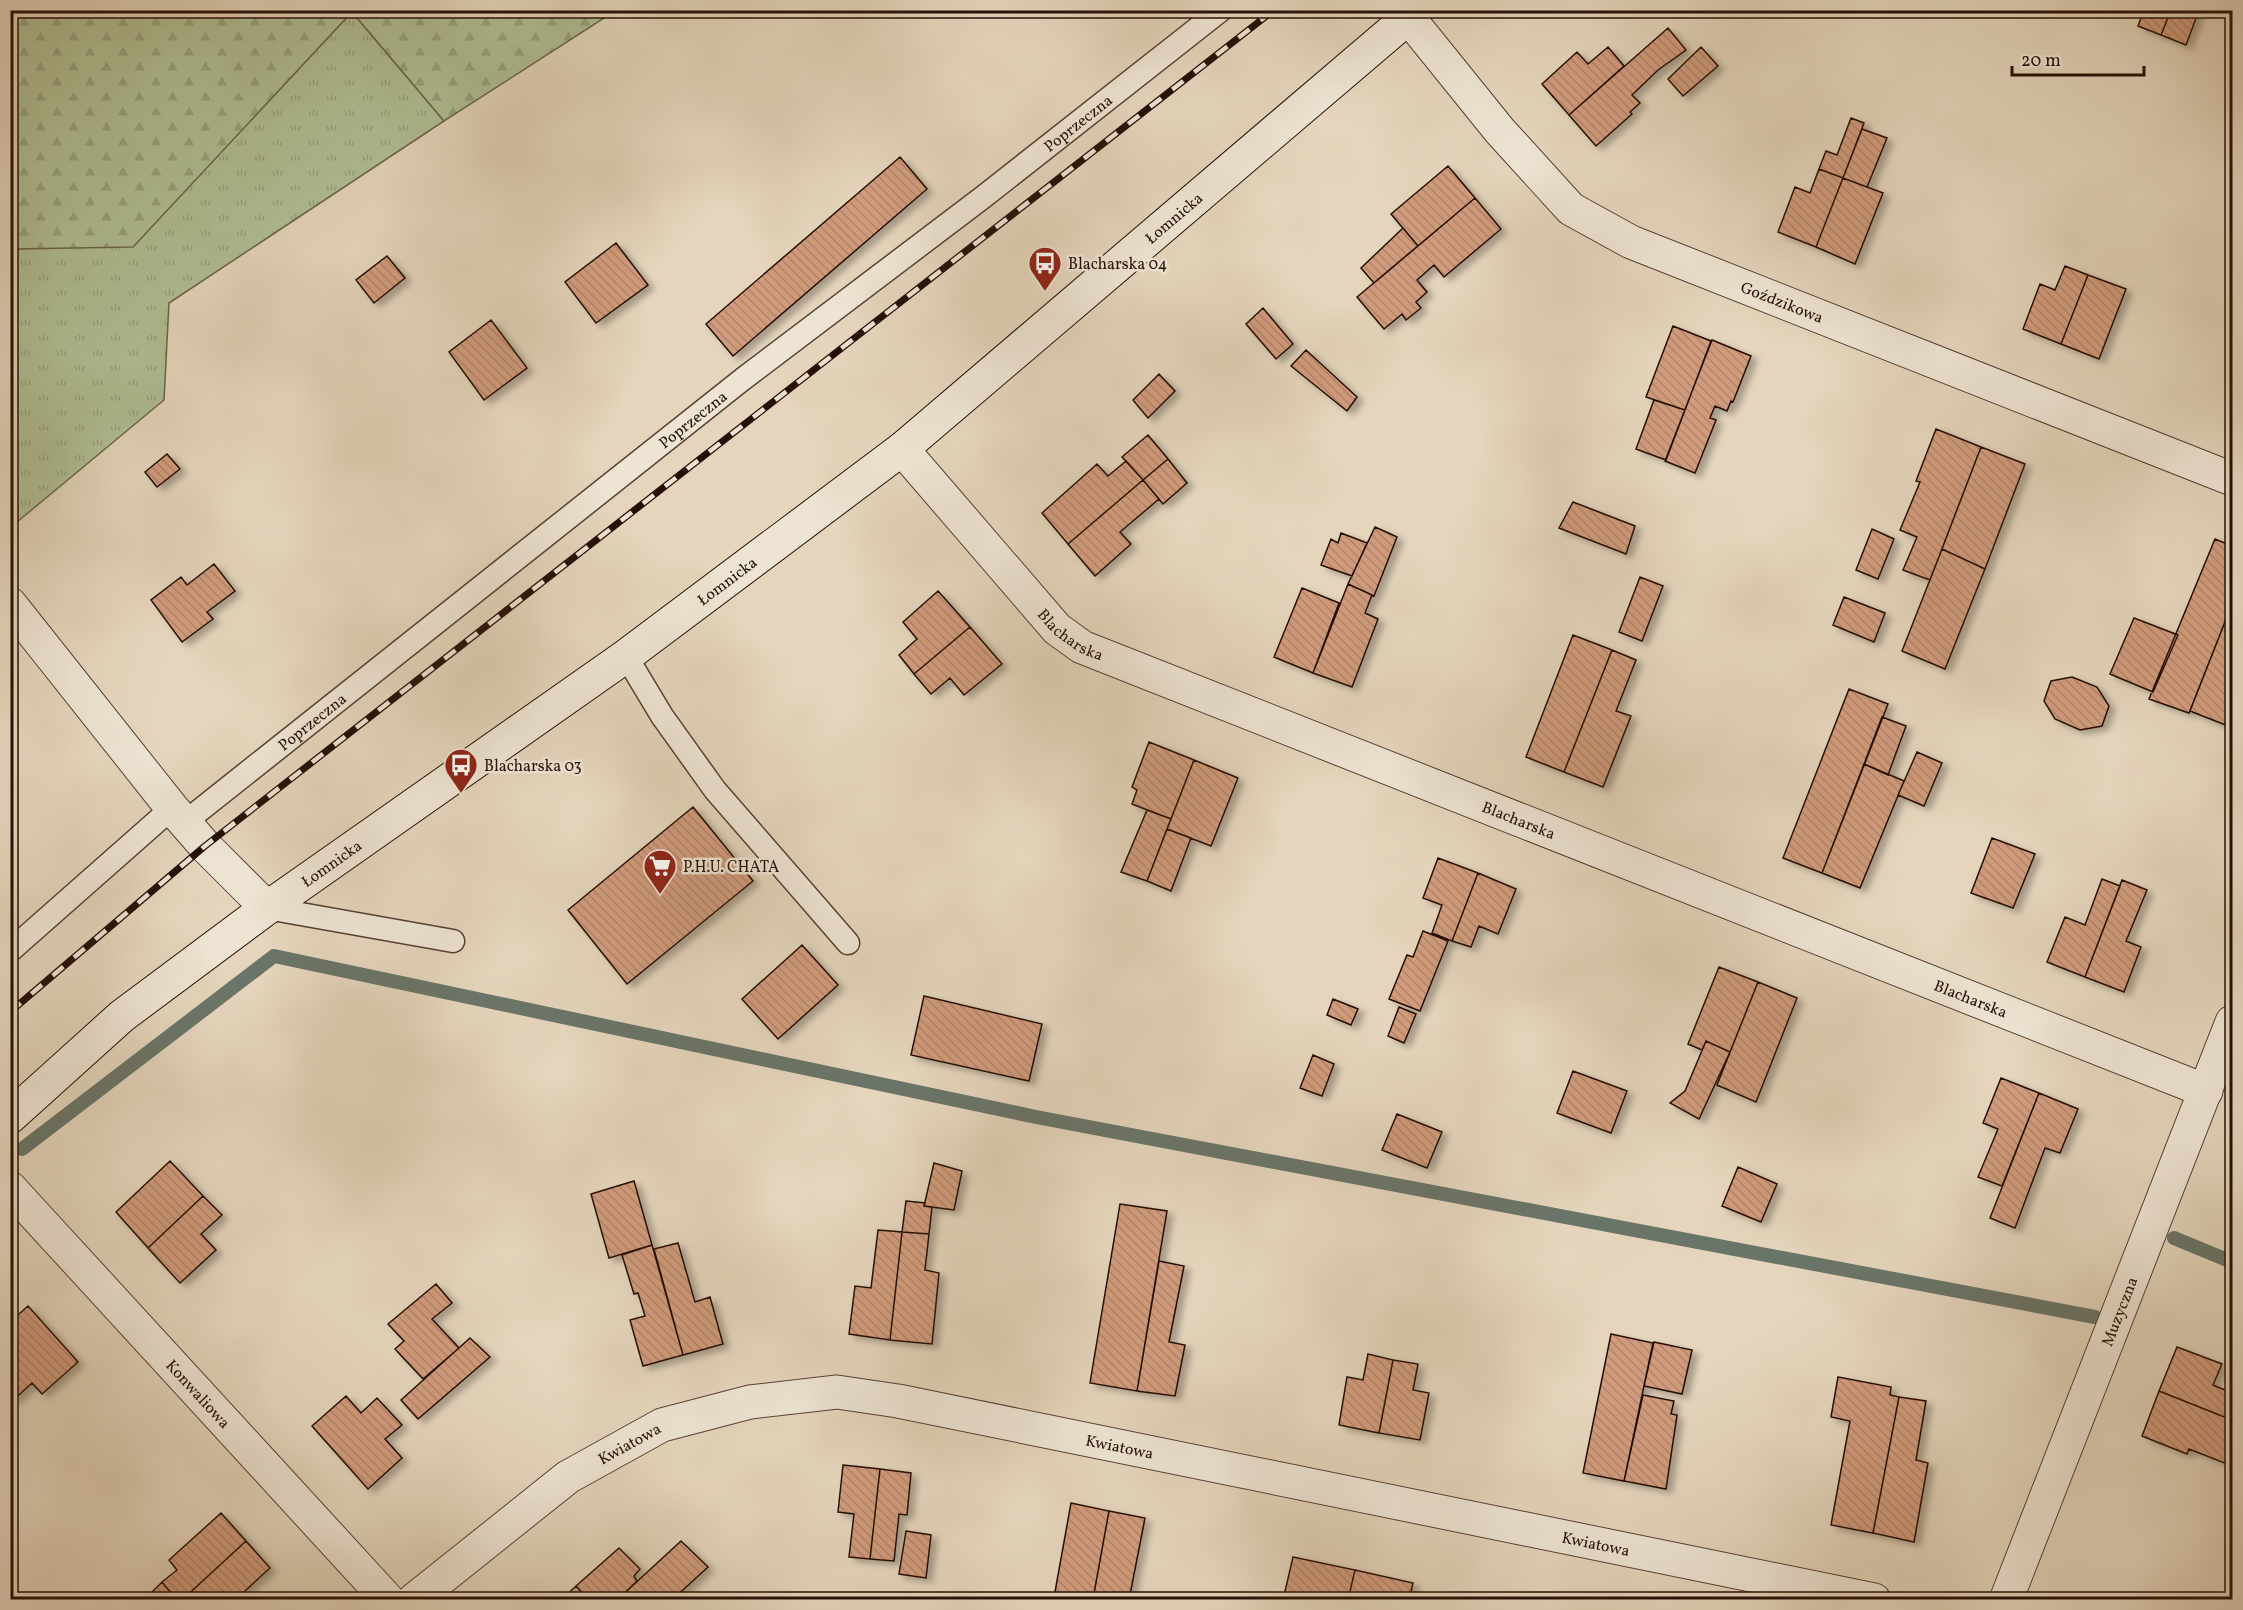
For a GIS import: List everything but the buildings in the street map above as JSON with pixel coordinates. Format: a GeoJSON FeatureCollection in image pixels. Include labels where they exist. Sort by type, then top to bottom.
{"type":"FeatureCollection","features":[{"type":"Feature","properties":{"kind":"street","name":"Łomnicka"},"geometry":{"type":"LineString","coordinates":[[10,1117],[122,1016],[267,908],[626,656],[902,449],[1412,14]]}},
{"type":"Feature","properties":{"kind":"street","name":"Goździkowa"},"geometry":{"type":"LineString","coordinates":[[1412,14],[1500,131],[1571,209],[1631,242],[2232,479]]}},
{"type":"Feature","properties":{"kind":"street","name":"Blacharska"},"geometry":{"type":"LineString","coordinates":[[902,449],[1057,629],[1082,647],[2206,1091]]}},
{"type":"Feature","properties":{"kind":"street"},"geometry":{"type":"LineString","coordinates":[[10,604],[178,815],[267,908]]}},
{"type":"Feature","properties":{"kind":"street","name":"Muzyczna"},"geometry":{"type":"LineString","coordinates":[[2006,1599],[2232,1022]]}},
{"type":"Feature","properties":{"kind":"street","name":"Konwaliowa"},"geometry":{"type":"LineString","coordinates":[[10,1188],[388,1599]]}},
{"type":"Feature","properties":{"kind":"street","name":"Kwiatowa"},"geometry":{"type":"LineString","coordinates":[[414,1599],[568,1477],[662,1425],[750,1402],[837,1392],[898,1401],[1874,1599]]}},
{"type":"Feature","properties":{"kind":"lane","name":"Poprzeczna"},"geometry":{"type":"LineString","coordinates":[[10,951],[178,815],[743,379],[982,198],[1221,10]]}},
{"type":"Feature","properties":{"kind":"lane"},"geometry":{"type":"LineString","coordinates":[[626,656],[685,751],[715,790],[848,944]]}},
{"type":"Feature","properties":{"kind":"lane"},"geometry":{"type":"LineString","coordinates":[[267,908],[453,941]]}},
{"type":"Feature","properties":{"kind":"green space"},"geometry":{"type":"Polygon","coordinates":[[[10,11],[615,11],[444,121],[352,12],[133,247],[11,249],[10,11]]]}},
{"type":"Feature","properties":{"kind":"green space"},"geometry":{"type":"Polygon","coordinates":[[[352,12],[444,121],[169,303],[164,400],[11,527],[11,249],[133,246],[352,12]]]}},
{"type":"Feature","properties":{"kind":"waterway"},"geometry":{"type":"LineString","coordinates":[[22,1149],[274,956],[1036,1117],[2095,1317]]}},
{"type":"Feature","properties":{"kind":"waterway"},"geometry":{"type":"LineString","coordinates":[[2174,1238],[2232,1262]]}},
{"type":"Feature","properties":{"kind":"railway"},"geometry":{"type":"LineString","coordinates":[[10,1012],[205,846],[1274,10]]}},
{"type":"Feature","properties":{"kind":"place","name":"Blacharska 04"},"geometry":{"type":"Point","coordinates":[1045,292]}},
{"type":"Feature","properties":{"kind":"place","name":"Blacharska 03"},"geometry":{"type":"Point","coordinates":[461,794]}},
{"type":"Feature","properties":{"kind":"place","name":"P.H.U. CHATA"},"geometry":{"type":"Point","coordinates":[660,895]}}]}
